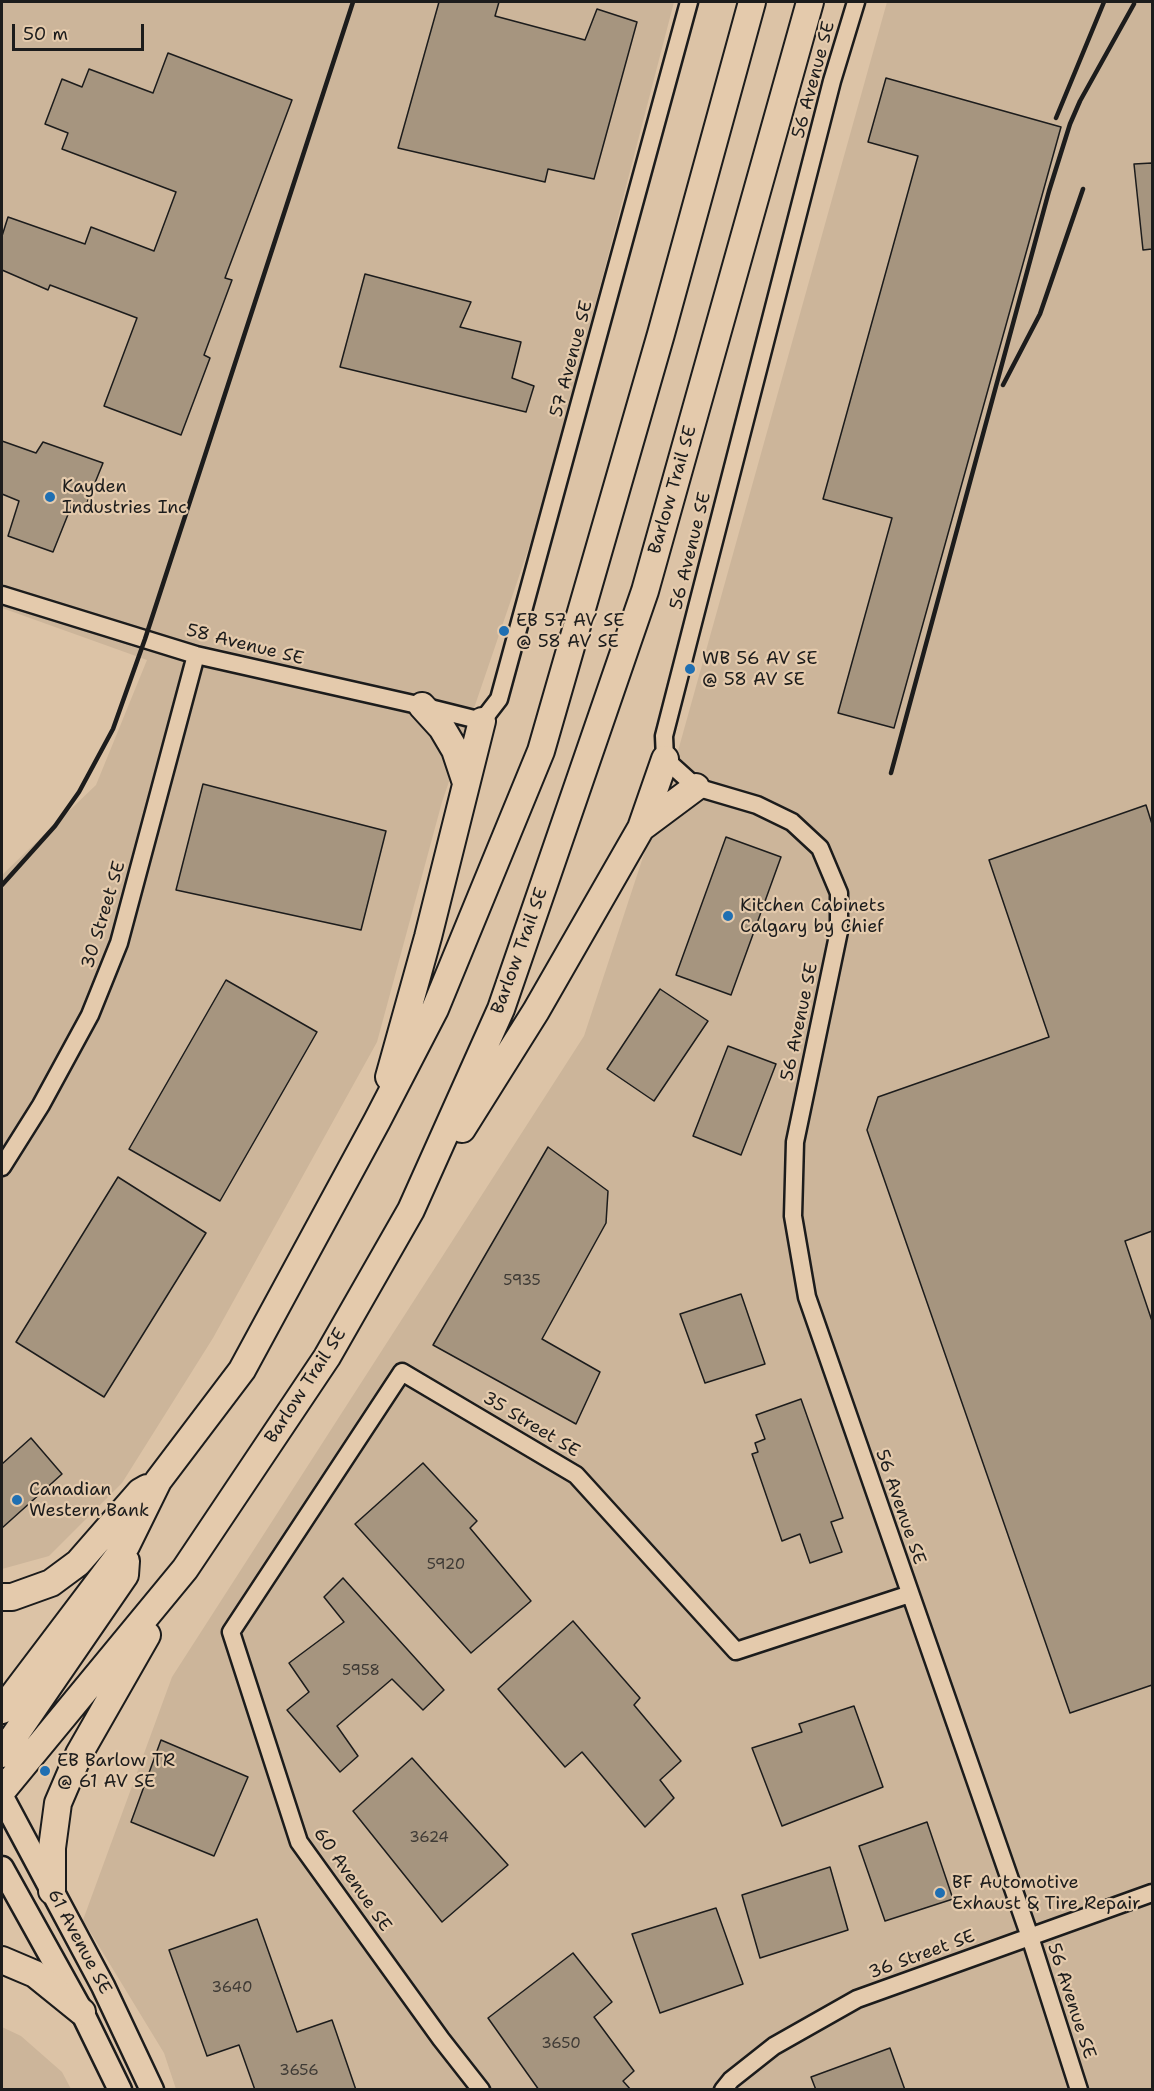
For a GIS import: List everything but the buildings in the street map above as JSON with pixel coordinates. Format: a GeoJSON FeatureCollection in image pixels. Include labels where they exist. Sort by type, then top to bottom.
{"type":"FeatureCollection","features":[{"type":"Feature","properties":{"kind":"main road"},"geometry":{"type":"LineString","coordinates":[[2,1710],[126,1546],[158,1481],[242,1370],[435,1009],[541,751],[664,323],[752,2]]}},
{"type":"Feature","properties":{"kind":"main road","name":"Barlow Trail SE"},"geometry":{"type":"LineString","coordinates":[[2,1791],[185,1569],[327,1357],[411,1210],[501,1009],[645,591],[810,2]]}},
{"type":"Feature","properties":{"kind":"main road"},"geometry":{"type":"LineString","coordinates":[[422,706],[442,728],[455,750],[466,783]]}},
{"type":"Feature","properties":{"kind":"main road"},"geometry":{"type":"LineString","coordinates":[[377,1121],[428,937],[482,722]]}},
{"type":"Feature","properties":{"kind":"main road"},"geometry":{"type":"LineString","coordinates":[[411,1210],[536,1011],[641,828],[665,759]]}},
{"type":"Feature","properties":{"kind":"main road"},"geometry":{"type":"LineString","coordinates":[[641,828],[696,787]]}},
{"type":"Feature","properties":{"kind":"main road"},"geometry":{"type":"LineString","coordinates":[[2,1597],[12,1597],[51,1583],[78,1563],[140,1492],[158,1481]]}},
{"type":"Feature","properties":{"kind":"main road"},"geometry":{"type":"LineString","coordinates":[[2,1754],[125,1575],[126,1546]]}},
{"type":"Feature","properties":{"kind":"main road"},"geometry":{"type":"LineString","coordinates":[[52,1891],[51,1848],[58,1803],[79,1754],[185,1569]]}},
{"type":"Feature","properties":{"kind":"main road"},"geometry":{"type":"LineString","coordinates":[[2,1960],[35,1974],[82,2012]]}},
{"type":"Feature","properties":{"kind":"street","name":"57 Avenue SE"},"geometry":{"type":"LineString","coordinates":[[482,722],[500,699],[689,2]]}},
{"type":"Feature","properties":{"kind":"street","name":"56 Avenue SE"},"geometry":{"type":"LineString","coordinates":[[856,2],[831,81],[664,736],[665,759],[696,787],[757,805],[792,822],[820,848],[839,893],[839,932],[795,1142],[793,1216],[807,1297],[1030,1937],[1079,2090]]}},
{"type":"Feature","properties":{"kind":"street","name":"58 Avenue SE"},"geometry":{"type":"LineString","coordinates":[[2,595],[195,655],[422,706],[482,722]]}},
{"type":"Feature","properties":{"kind":"street","name":"30 Street SE"},"geometry":{"type":"LineString","coordinates":[[2,1167],[41,1105],[90,1015],[119,943],[195,655]]}},
{"type":"Feature","properties":{"kind":"street","name":"35 Street SE"},"geometry":{"type":"LineString","coordinates":[[231,1632],[402,1372],[576,1475],[736,1651],[910,1594]]}},
{"type":"Feature","properties":{"kind":"street","name":"60 Avenue SE"},"geometry":{"type":"LineString","coordinates":[[231,1632],[299,1842],[441,2039],[481,2090]]}},
{"type":"Feature","properties":{"kind":"street","name":"61 Avenue SE"},"geometry":{"type":"LineString","coordinates":[[2,1797],[103,1986],[152,2090]]}},
{"type":"Feature","properties":{"kind":"street","name":"61 Avenue SE"},"geometry":{"type":"LineString","coordinates":[[2,1868],[82,2012],[120,2090]]}},
{"type":"Feature","properties":{"kind":"street","name":"36 Street SE"},"geometry":{"type":"LineString","coordinates":[[723,2090],[731,2080],[774,2046],[857,1999],[1152,1893]]}},
{"type":"Feature","properties":{"kind":"shaded area"},"geometry":{"type":"Polygon","coordinates":[[[2,2],[674,2],[543,506],[442,802],[377,1042],[213,1338],[122,1483],[49,1556],[2,1569],[2,875],[96,785],[147,660],[2,608],[2,2]]]}},
{"type":"Feature","properties":{"kind":"shaded area"},"geometry":{"type":"Polygon","coordinates":[[[887,2],[1152,2],[1152,2089],[176,2089],[164,2053],[83,1920],[172,1677],[584,1036],[678,751],[887,2]]]}},
{"type":"Feature","properties":{"kind":"shaded area"},"geometry":{"type":"Polygon","coordinates":[[[2,2027],[21,2036],[62,2072],[71,2089],[2,2089],[2,2027]]]}},
{"type":"Feature","properties":{"kind":"railway"},"geometry":{"type":"LineString","coordinates":[[2,885],[55,826],[79,792],[113,729],[145,639],[353,2]]}},
{"type":"Feature","properties":{"kind":"railway"},"geometry":{"type":"LineString","coordinates":[[1056,118],[1104,2]]}},
{"type":"Feature","properties":{"kind":"railway"},"geometry":{"type":"LineString","coordinates":[[891,773],[1049,191],[1070,124],[1080,101],[1134,4]]}},
{"type":"Feature","properties":{"kind":"railway"},"geometry":{"type":"LineString","coordinates":[[1003,385],[1040,314],[1083,189]]}},
{"type":"Feature","properties":{"kind":"place","name":"Kayden Industries Inc"},"geometry":{"type":"Point","coordinates":[50,497]}},
{"type":"Feature","properties":{"kind":"place","name":"EB 57 AV SE @ 58 AV SE"},"geometry":{"type":"Point","coordinates":[504,631]}},
{"type":"Feature","properties":{"kind":"place","name":"WB 56 AV SE @ 58 AV SE"},"geometry":{"type":"Point","coordinates":[690,669]}},
{"type":"Feature","properties":{"kind":"place","name":"Kitchen Cabinets Calgary by Chief"},"geometry":{"type":"Point","coordinates":[728,916]}},
{"type":"Feature","properties":{"kind":"place","name":"Canadian Western Bank"},"geometry":{"type":"Point","coordinates":[17,1500]}},
{"type":"Feature","properties":{"kind":"place","name":"EB Barlow TR @ 61 AV SE"},"geometry":{"type":"Point","coordinates":[45,1771]}},
{"type":"Feature","properties":{"kind":"place","name":"BF Automotive Exhaust & Tire Repair"},"geometry":{"type":"Point","coordinates":[940,1893]}}]}
